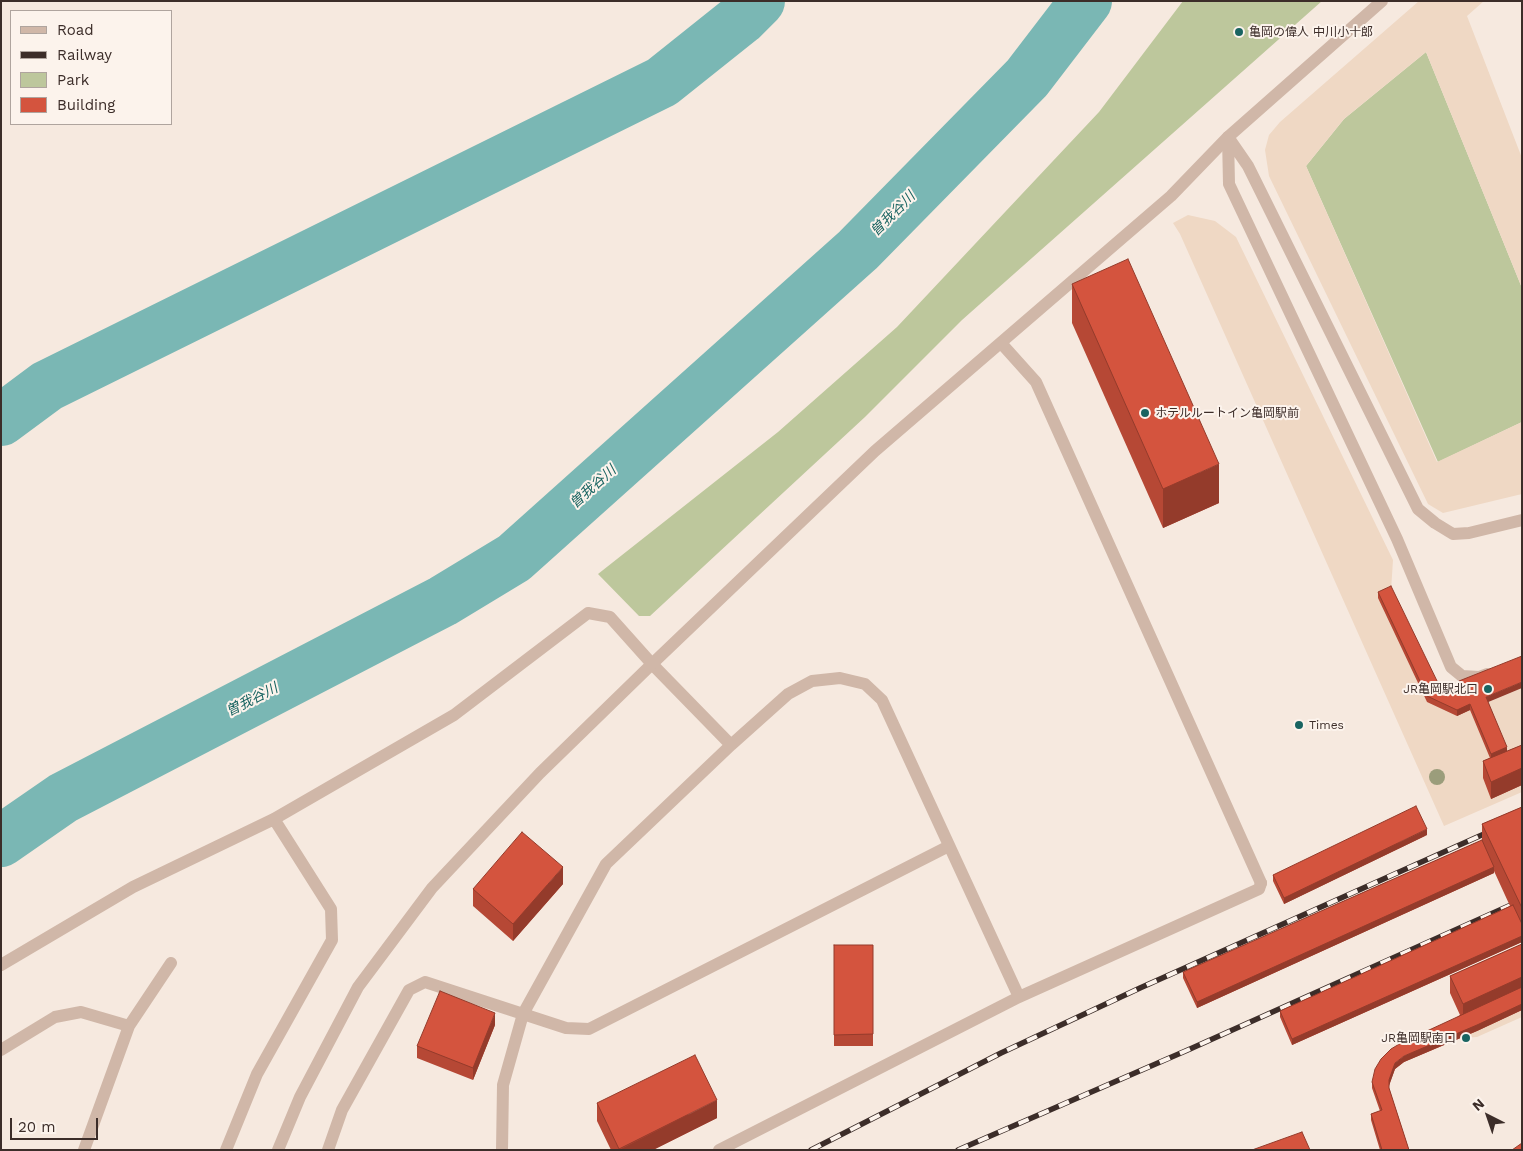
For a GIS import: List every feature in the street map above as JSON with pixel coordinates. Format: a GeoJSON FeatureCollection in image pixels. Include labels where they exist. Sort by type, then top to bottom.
{"type":"FeatureCollection","features":[{"type":"Feature","properties":{"kind":"street"},"geometry":{"type":"LineString","coordinates":[[278,1150],[300,1097],[358,986],[432,888],[540,773],[875,451],[1171,196],[1228,138],[1382,1]]}},
{"type":"Feature","properties":{"kind":"street"},"geometry":{"type":"LineString","coordinates":[[1228,138],[1248,166],[1418,509],[1434,523],[1453,534],[1469,533],[1522,520]]}},
{"type":"Feature","properties":{"kind":"street"},"geometry":{"type":"LineString","coordinates":[[1228,138],[1229,184],[1397,539],[1451,667],[1462,676],[1479,676],[1496,670]]}},
{"type":"Feature","properties":{"kind":"street"},"geometry":{"type":"LineString","coordinates":[[720,1150],[1019,997],[1259,889],[1261,883],[1036,382],[1001,343]]}},
{"type":"Feature","properties":{"kind":"street"},"geometry":{"type":"LineString","coordinates":[[1,965],[133,887],[274,819],[454,715],[588,613],[610,617],[652,664],[731,745]]}},
{"type":"Feature","properties":{"kind":"street"},"geometry":{"type":"LineString","coordinates":[[502,1150],[503,1085],[523,1014],[606,864],[731,745],[788,694],[812,681],[840,678],[866,684],[882,700],[1019,997]]}},
{"type":"Feature","properties":{"kind":"street"},"geometry":{"type":"LineString","coordinates":[[226,1150],[257,1074],[332,940],[331,909],[274,819]]}},
{"type":"Feature","properties":{"kind":"street"},"geometry":{"type":"LineString","coordinates":[[328,1150],[342,1110],[409,990],[425,982],[566,1028],[589,1029],[949,846]]}},
{"type":"Feature","properties":{"kind":"street"},"geometry":{"type":"LineString","coordinates":[[84,1150],[129,1026],[171,963]]}},
{"type":"Feature","properties":{"kind":"street"},"geometry":{"type":"LineString","coordinates":[[1,1050],[55,1017],[81,1012],[129,1026]]}},
{"type":"Feature","properties":{"kind":"green space"},"geometry":{"type":"Polygon","coordinates":[[[1183,1],[1322,1],[962,320],[865,417],[650,616],[639,616],[598,574],[778,432],[897,327],[1099,112],[1183,1]]]}},
{"type":"Feature","properties":{"kind":"green space"},"geometry":{"type":"Polygon","coordinates":[[[1426,52],[1522,288],[1522,422],[1438,462],[1306,166],[1344,119],[1426,52]]]}},
{"type":"Feature","properties":{"kind":"shaded area"},"geometry":{"type":"Polygon","coordinates":[[[1419,1],[1484,1],[1467,16],[1522,158],[1522,288],[1426,52],[1344,119],[1306,166],[1437,462],[1522,422],[1522,494],[1443,513],[1428,504],[1269,176],[1265,150],[1269,135],[1280,122],[1419,1]]]}},
{"type":"Feature","properties":{"kind":"shaded area"},"geometry":{"type":"Polygon","coordinates":[[[1188,215],[1215,221],[1236,237],[1393,560],[1391,591],[1427,702],[1470,710],[1522,688],[1522,792],[1444,826],[1180,234],[1173,223],[1188,215]]]}},
{"type":"Feature","properties":{"kind":"shaded area"},"geometry":{"type":"Polygon","coordinates":[[[1522,1010],[1522,1017],[1477,1037],[1460,1038],[1522,1010]]]}},
{"type":"Feature","properties":{"kind":"building","name":"ホテルルートイン亀岡駅前"},"geometry":{"type":"Polygon","coordinates":[[[1128,259],[1219,464],[1163,489],[1072,284],[1128,259]]]}},
{"type":"Feature","properties":{"kind":"building"},"geometry":{"type":"Polygon","coordinates":[[[1391,586],[1439,685],[1462,691],[1459,681],[1522,656],[1522,682],[1486,697],[1507,747],[1491,754],[1470,704],[1457,710],[1427,696],[1378,592],[1391,586]]]}},
{"type":"Feature","properties":{"kind":"building"},"geometry":{"type":"Polygon","coordinates":[[[1522,745],[1522,768],[1491,782],[1483,761],[1522,745]]]}},
{"type":"Feature","properties":{"kind":"building"},"geometry":{"type":"Polygon","coordinates":[[[1416,806],[1427,829],[1284,898],[1273,875],[1416,806]]]}},
{"type":"Feature","properties":{"kind":"building"},"geometry":{"type":"Polygon","coordinates":[[[1522,807],[1522,908],[1482,824],[1522,807]]]}},
{"type":"Feature","properties":{"kind":"building"},"geometry":{"type":"Polygon","coordinates":[[[522,832],[563,867],[513,924],[473,889],[522,832]]]}},
{"type":"Feature","properties":{"kind":"building"},"geometry":{"type":"Polygon","coordinates":[[[1482,840],[1494,867],[1197,1002],[1183,972],[1482,840]]]}},
{"type":"Feature","properties":{"kind":"building"},"geometry":{"type":"Polygon","coordinates":[[[1513,905],[1522,924],[1522,936],[1292,1039],[1280,1011],[1513,905]]]}},
{"type":"Feature","properties":{"kind":"building"},"geometry":{"type":"Polygon","coordinates":[[[1522,944],[1522,977],[1463,1004],[1450,976],[1522,944]]]}},
{"type":"Feature","properties":{"kind":"building"},"geometry":{"type":"Polygon","coordinates":[[[834,945],[873,945],[873,1034],[834,1035],[834,945]]]}},
{"type":"Feature","properties":{"kind":"building"},"geometry":{"type":"Polygon","coordinates":[[[1522,987],[1522,1004],[1404,1056],[1395,1063],[1389,1080],[1389,1088],[1409,1150],[1382,1150],[1371,1114],[1382,1110],[1372,1082],[1375,1069],[1381,1059],[1391,1049],[1401,1043],[1522,987]]]}},
{"type":"Feature","properties":{"kind":"building"},"geometry":{"type":"Polygon","coordinates":[[[440,991],[495,1013],[473,1068],[417,1046],[440,991]]]}},
{"type":"Feature","properties":{"kind":"building"},"geometry":{"type":"Polygon","coordinates":[[[695,1055],[717,1100],[619,1149],[597,1103],[695,1055]]]}},
{"type":"Feature","properties":{"kind":"building"},"geometry":{"type":"Polygon","coordinates":[[[1302,1132],[1310,1150],[1252,1150],[1302,1132]]]}},
{"type":"Feature","properties":{"kind":"building"},"geometry":{"type":"Polygon","coordinates":[[[1522,1143],[1522,1150],[1512,1150],[1522,1143]]]}},
{"type":"Feature","properties":{"kind":"waterway"},"geometry":{"type":"LineString","coordinates":[[1,420],[47,386],[662,82],[741,19],[759,1]]}},
{"type":"Feature","properties":{"kind":"waterway","name":"曽我谷川"},"geometry":{"type":"LineString","coordinates":[[1,841],[63,798],[443,601],[514,558],[858,250],[1027,78],[1086,1]]}},
{"type":"Feature","properties":{"kind":"railway"},"geometry":{"type":"LineString","coordinates":[[811,1150],[1001,1053],[1140,988],[1522,817]]}},
{"type":"Feature","properties":{"kind":"railway"},"geometry":{"type":"LineString","coordinates":[[958,1150],[1190,1049],[1522,900]]}},
{"type":"Feature","properties":{"kind":"place","name":"亀岡の偉人 中川小十郎"},"geometry":{"type":"Point","coordinates":[1239,32]}},
{"type":"Feature","properties":{"kind":"place","name":"ホテルルートイン亀岡駅前"},"geometry":{"type":"Point","coordinates":[1145,413]}},
{"type":"Feature","properties":{"kind":"place","name":"JR亀岡駅北口"},"geometry":{"type":"Point","coordinates":[1488,689]}},
{"type":"Feature","properties":{"kind":"place","name":"Times"},"geometry":{"type":"Point","coordinates":[1299,725]}},
{"type":"Feature","properties":{"kind":"place","name":"JR亀岡駅南口"},"geometry":{"type":"Point","coordinates":[1466,1038]}}]}
